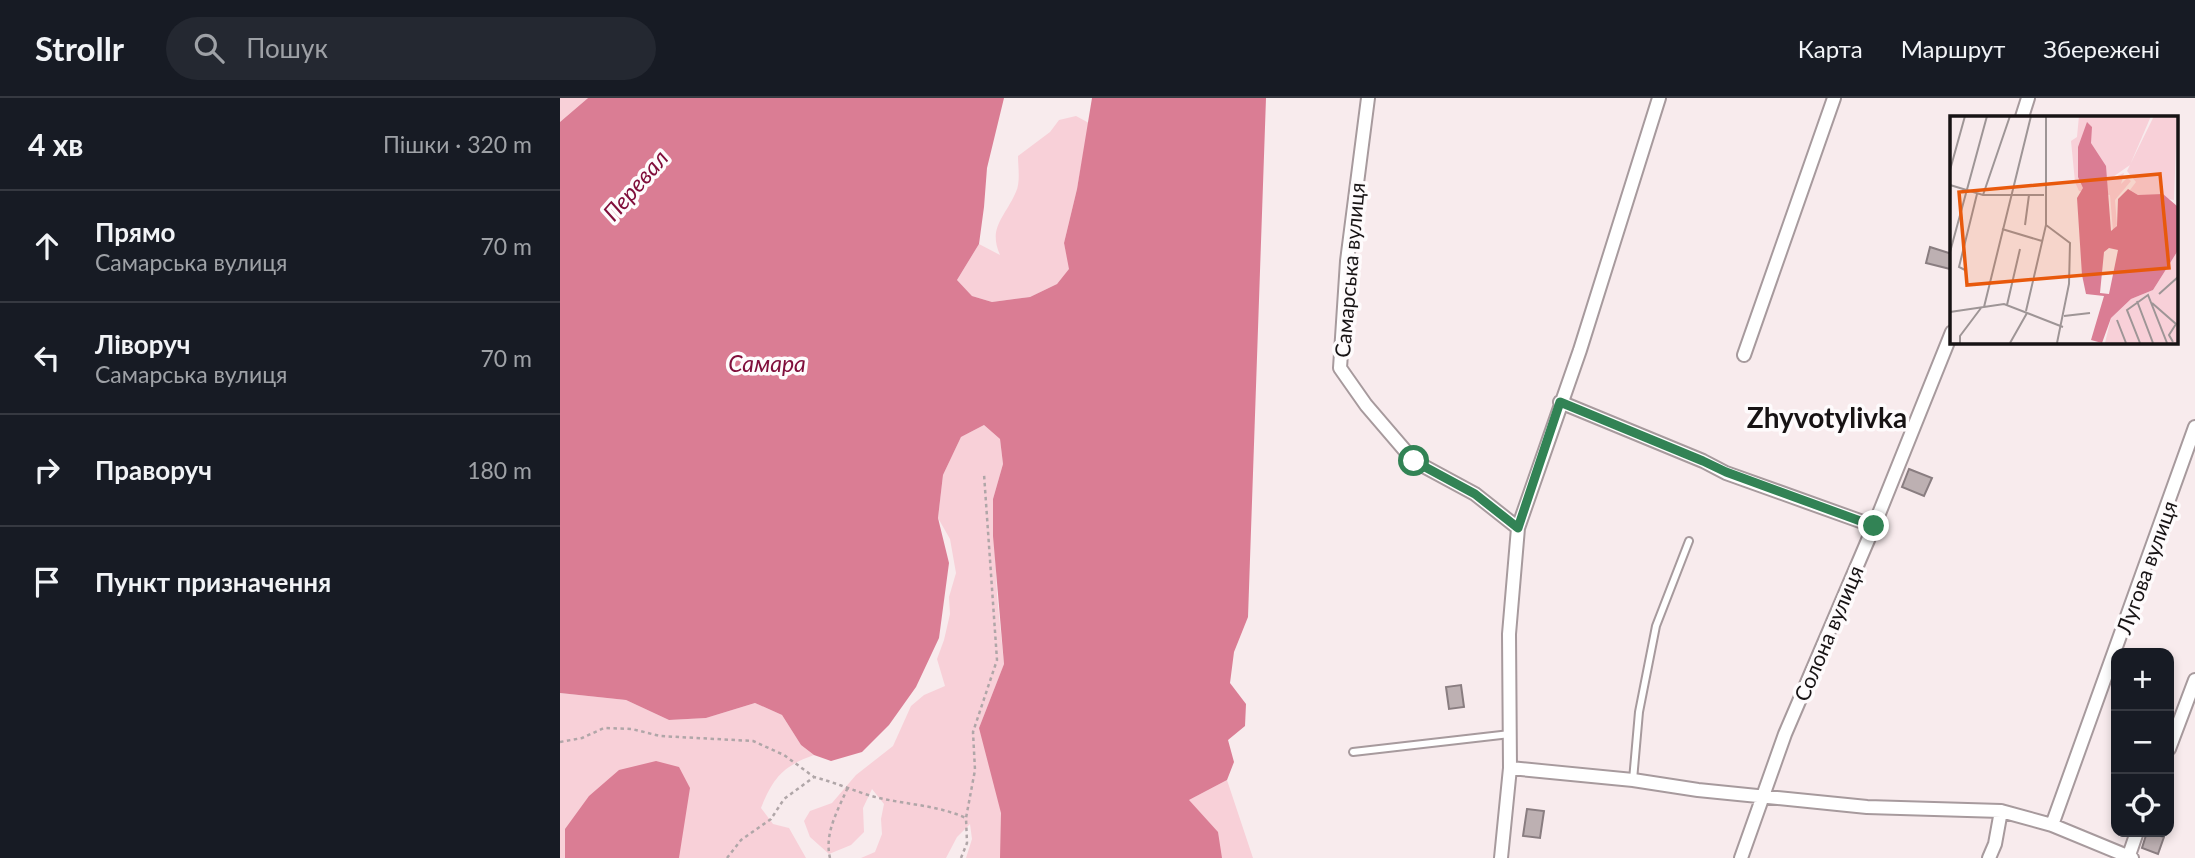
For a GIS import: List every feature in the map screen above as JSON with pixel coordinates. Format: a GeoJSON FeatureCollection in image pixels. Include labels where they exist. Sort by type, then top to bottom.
{"type":"FeatureCollection","features":[{"type":"Feature","properties":{"kind":"street","name":"Самарська вулиця"},"geometry":{"type":"LineString","coordinates":[[1368,98],[1347,261],[1340,368],[1366,405],[1414,461],[1475,494],[1518,528]]}},
{"type":"Feature","properties":{"kind":"street"},"geometry":{"type":"LineString","coordinates":[[1501,858],[1510,768],[1509,634],[1518,528],[1580,350],[1658,98]]}},
{"type":"Feature","properties":{"kind":"street"},"geometry":{"type":"LineString","coordinates":[[1744,355],[1834,98]]}},
{"type":"Feature","properties":{"kind":"street"},"geometry":{"type":"LineString","coordinates":[[2022,116],[2028,98]]}},
{"type":"Feature","properties":{"kind":"street","name":"Солона вулиця"},"geometry":{"type":"LineString","coordinates":[[1741,858],[1785,734],[1874,526],[1950,337]]}},
{"type":"Feature","properties":{"kind":"street"},"geometry":{"type":"LineString","coordinates":[[1560,402],[1726,472],[1874,526]]}},
{"type":"Feature","properties":{"kind":"street","name":"Лугова вулиця"},"geometry":{"type":"LineString","coordinates":[[2052,825],[2195,427]]}},
{"type":"Feature","properties":{"kind":"street"},"geometry":{"type":"LineString","coordinates":[[2174,736],[2195,680]]}},
{"type":"Feature","properties":{"kind":"street"},"geometry":{"type":"LineString","coordinates":[[1510,768],[1867,807],[2001,811],[2052,825],[2129,857],[2135,837]]}},
{"type":"Feature","properties":{"kind":"street"},"geometry":{"type":"LineString","coordinates":[[1989,858],[1995,844],[2001,811]]}},
{"type":"Feature","properties":{"kind":"lane"},"geometry":{"type":"LineString","coordinates":[[1633,780],[1639,712],[1656,626],[1689,541]]}},
{"type":"Feature","properties":{"kind":"lane"},"geometry":{"type":"LineString","coordinates":[[1353,752],[1510,734]]}},
{"type":"Feature","properties":{"kind":"path"},"geometry":{"type":"LineString","coordinates":[[961,858],[967,843],[966,818],[975,770],[973,732],[997,660],[984,474]]}},
{"type":"Feature","properties":{"kind":"path"},"geometry":{"type":"LineString","coordinates":[[560,742],[582,738],[604,728],[632,729],[660,736],[753,741],[784,755],[814,777],[866,795],[945,808],[966,818]]}},
{"type":"Feature","properties":{"kind":"path"},"geometry":{"type":"LineString","coordinates":[[727,858],[741,840],[771,819],[784,799],[814,777]]}},
{"type":"Feature","properties":{"kind":"path"},"geometry":{"type":"LineString","coordinates":[[831,858],[827,844],[848,787]]}},
{"type":"Feature","properties":{"kind":"shaded area"},"geometry":{"type":"Polygon","coordinates":[[[560,98],[588,98],[560,122],[560,98]]]}},
{"type":"Feature","properties":{"kind":"shaded area"},"geometry":{"type":"Polygon","coordinates":[[[1076,116],[1089,123],[1064,243],[1070,269],[1057,284],[1030,297],[992,302],[972,296],[957,280],[979,244],[1000,255],[997,230],[1017,190],[1018,156],[1050,132],[1059,120],[1076,116]]]}},
{"type":"Feature","properties":{"kind":"shaded area"},"geometry":{"type":"Polygon","coordinates":[[[984,425],[1000,439],[1003,464],[993,499],[997,595],[1004,664],[979,728],[1189,800],[1227,780],[1253,858],[966,858],[972,839],[970,824],[957,837],[946,858],[861,858],[875,852],[882,834],[884,804],[872,789],[863,808],[864,832],[851,845],[829,854],[810,837],[804,821],[810,811],[832,803],[856,775],[893,746],[911,706],[924,695],[945,686],[937,659],[950,614],[949,597],[956,573],[950,539],[938,518],[943,475],[961,437],[984,425]]]}},
{"type":"Feature","properties":{"kind":"shaded area"},"geometry":{"type":"Polygon","coordinates":[[[560,693],[626,700],[669,720],[706,718],[755,703],[782,715],[801,745],[814,755],[780,774],[761,808],[773,824],[789,828],[806,858],[560,858],[560,693]]]}},
{"type":"Feature","properties":{"kind":"water","name":"Самара"},"geometry":{"type":"Polygon","coordinates":[[[588,98],[1004,98],[987,168],[979,244],[957,280],[972,296],[992,302],[1030,297],[1057,284],[1069,269],[1064,243],[1077,189],[1092,98],[1266,98],[1248,617],[1234,652],[1230,683],[1246,704],[1245,726],[1228,740],[1234,762],[1227,780],[1189,800],[1218,832],[1222,858],[1000,858],[1001,813],[979,728],[1004,664],[993,536],[993,499],[1003,464],[1000,439],[984,425],[961,437],[943,475],[938,518],[949,563],[939,638],[916,687],[889,725],[862,752],[831,761],[814,755],[801,745],[782,715],[755,703],[706,718],[669,720],[626,700],[560,693],[560,122],[588,98]]]}},
{"type":"Feature","properties":{"kind":"water"},"geometry":{"type":"Polygon","coordinates":[[[656,761],[679,767],[690,788],[679,858],[565,858],[565,829],[589,796],[619,770],[656,761]]]}},
{"type":"Feature","properties":{"kind":"building"},"geometry":{"type":"Polygon","coordinates":[[[1930,247],[1950,253],[1950,269],[1926,263],[1930,247]]]}},
{"type":"Feature","properties":{"kind":"building"},"geometry":{"type":"Polygon","coordinates":[[[1909,469],[1932,478],[1924,496],[1902,487],[1909,469]]]}},
{"type":"Feature","properties":{"kind":"building"},"geometry":{"type":"Polygon","coordinates":[[[1461,685],[1464,707],[1449,709],[1446,687],[1461,685]]]}},
{"type":"Feature","properties":{"kind":"building"},"geometry":{"type":"Polygon","coordinates":[[[1527,809],[1544,811],[1540,838],[1523,836],[1527,809]]]}},
{"type":"Feature","properties":{"kind":"building"},"geometry":{"type":"Polygon","coordinates":[[[2145,837],[2164,837],[2158,854],[2142,848],[2145,837]]]}},
{"type":"Feature","properties":{"kind":"district","name":"Zhyvotylivka"},"geometry":{"type":"Point","coordinates":[1827,417]}},
{"type":"Feature","properties":{"kind":"route"},"geometry":{"type":"LineString","coordinates":[[1414,461],[1475,494],[1518,528],[1560,402],[1726,472],[1874,526]]}},
{"type":"Feature","properties":{"kind":"water label","name":"Перевал"},"geometry":{"type":"Point","coordinates":[635,185]}}]}
